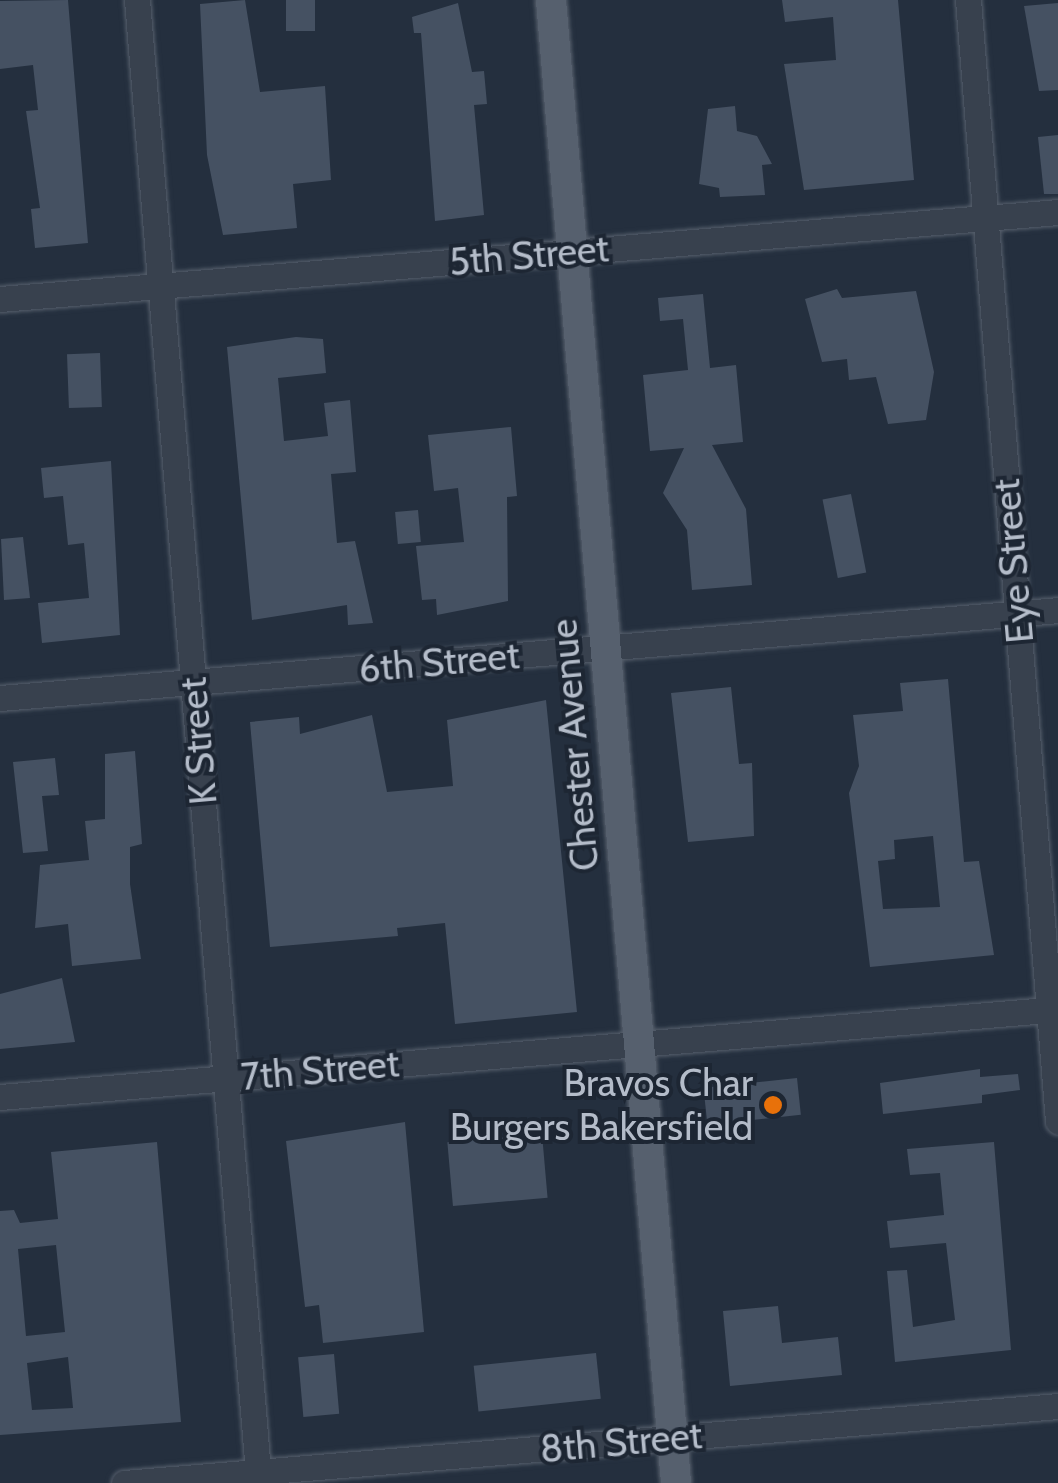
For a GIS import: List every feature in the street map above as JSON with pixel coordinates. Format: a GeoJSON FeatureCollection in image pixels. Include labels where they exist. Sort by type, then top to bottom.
{"type":"FeatureCollection","features":[{"type":"Feature","properties":{"kind":"main road","name":"Chester Avenue"},"geometry":{"type":"LineString","coordinates":[[551,0],[676,1483]]}},
{"type":"Feature","properties":{"kind":"street","name":"K Street"},"geometry":{"type":"LineString","coordinates":[[137,0],[259,1477]]}},
{"type":"Feature","properties":{"kind":"street","name":"Eye Street"},"geometry":{"type":"LineString","coordinates":[[968,0],[982,218],[1054,1009],[1058,1122]]}},
{"type":"Feature","properties":{"kind":"street","name":"5th Street"},"geometry":{"type":"LineString","coordinates":[[0,300],[1058,212]]}},
{"type":"Feature","properties":{"kind":"street","name":"6th Street"},"geometry":{"type":"LineString","coordinates":[[0,698],[1058,610]]}},
{"type":"Feature","properties":{"kind":"street","name":"7th Street"},"geometry":{"type":"LineString","coordinates":[[0,1097],[1054,1009]]}},
{"type":"Feature","properties":{"kind":"street","name":"8th Street"},"geometry":{"type":"LineString","coordinates":[[124,1483],[259,1477],[1058,1406]]}},
{"type":"Feature","properties":{"kind":"building"},"geometry":{"type":"Polygon","coordinates":[[[68,0],[88,243],[35,248],[31,209],[40,208],[26,111],[38,110],[33,65],[0,69],[0,1],[68,0]]]}},
{"type":"Feature","properties":{"kind":"building"},"geometry":{"type":"Polygon","coordinates":[[[245,0],[260,92],[325,86],[331,180],[293,184],[297,228],[223,235],[207,155],[200,4],[245,0]]]}},
{"type":"Feature","properties":{"kind":"building"},"geometry":{"type":"Polygon","coordinates":[[[286,0],[315,0],[315,31],[286,31],[286,0]]]}},
{"type":"Feature","properties":{"kind":"building"},"geometry":{"type":"Polygon","coordinates":[[[782,0],[898,0],[914,180],[804,190],[784,64],[836,60],[833,17],[785,22],[782,0]]]}},
{"type":"Feature","properties":{"kind":"building"},"geometry":{"type":"Polygon","coordinates":[[[458,3],[472,72],[484,71],[487,104],[474,105],[484,215],[435,221],[421,33],[414,33],[412,17],[458,3]]]}},
{"type":"Feature","properties":{"kind":"building"},"geometry":{"type":"Polygon","coordinates":[[[1058,3],[1058,90],[1039,91],[1024,6],[1058,3]]]}},
{"type":"Feature","properties":{"kind":"building"},"geometry":{"type":"Polygon","coordinates":[[[735,106],[737,131],[757,136],[772,164],[762,165],[765,195],[720,197],[719,188],[699,184],[708,109],[735,106]]]}},
{"type":"Feature","properties":{"kind":"building"},"geometry":{"type":"Polygon","coordinates":[[[1058,135],[1058,194],[1044,194],[1038,137],[1058,135]]]}},
{"type":"Feature","properties":{"kind":"building"},"geometry":{"type":"Polygon","coordinates":[[[837,289],[842,298],[916,291],[934,372],[926,420],[888,424],[876,377],[849,380],[847,359],[822,362],[805,299],[837,289]]]}},
{"type":"Feature","properties":{"kind":"building"},"geometry":{"type":"Polygon","coordinates":[[[703,294],[710,368],[736,365],[743,442],[712,445],[746,509],[752,585],[692,590],[687,530],[663,493],[684,448],[650,451],[643,375],[688,370],[683,319],[660,321],[658,298],[703,294]]]}},
{"type":"Feature","properties":{"kind":"building"},"geometry":{"type":"Polygon","coordinates":[[[296,337],[323,339],[326,373],[278,378],[284,441],[328,436],[324,403],[350,400],[356,472],[331,474],[337,543],[355,541],[373,623],[348,625],[347,605],[252,620],[227,347],[296,337]]]}},
{"type":"Feature","properties":{"kind":"building"},"geometry":{"type":"Polygon","coordinates":[[[100,353],[102,407],[69,408],[67,354],[100,353]]]}},
{"type":"Feature","properties":{"kind":"building"},"geometry":{"type":"Polygon","coordinates":[[[511,427],[517,496],[507,497],[508,601],[437,615],[436,599],[422,600],[416,546],[464,542],[458,488],[434,491],[428,435],[511,427]]]}},
{"type":"Feature","properties":{"kind":"building"},"geometry":{"type":"Polygon","coordinates":[[[111,461],[120,635],[42,643],[38,603],[89,598],[84,543],[68,545],[63,496],[44,498],[41,468],[111,461]]]}},
{"type":"Feature","properties":{"kind":"building"},"geometry":{"type":"Polygon","coordinates":[[[851,494],[866,573],[838,578],[823,500],[851,494]]]}},
{"type":"Feature","properties":{"kind":"building"},"geometry":{"type":"Polygon","coordinates":[[[418,510],[421,542],[398,544],[395,512],[418,510]]]}},
{"type":"Feature","properties":{"kind":"building"},"geometry":{"type":"Polygon","coordinates":[[[23,537],[30,598],[4,600],[1,539],[23,537]]]}},
{"type":"Feature","properties":{"kind":"building"},"geometry":{"type":"Polygon","coordinates":[[[948,679],[964,862],[979,861],[994,955],[870,967],[849,793],[859,766],[853,715],[903,711],[900,683],[948,679]],[[933,836],[894,840],[895,859],[878,861],[883,909],[940,907],[933,836]]]}},
{"type":"Feature","properties":{"kind":"building"},"geometry":{"type":"Polygon","coordinates":[[[731,687],[739,764],[752,763],[754,836],[688,842],[671,693],[731,687]]]}},
{"type":"Feature","properties":{"kind":"building"},"geometry":{"type":"Polygon","coordinates":[[[546,700],[577,1012],[455,1024],[445,923],[397,928],[398,936],[270,947],[250,722],[299,717],[300,734],[372,715],[387,792],[453,786],[447,720],[546,700]]]}},
{"type":"Feature","properties":{"kind":"building"},"geometry":{"type":"Polygon","coordinates":[[[135,751],[142,844],[130,847],[130,884],[141,959],[72,966],[68,924],[35,928],[40,865],[89,860],[85,821],[105,819],[105,754],[135,751]]]}},
{"type":"Feature","properties":{"kind":"building"},"geometry":{"type":"Polygon","coordinates":[[[55,758],[59,795],[42,796],[48,851],[23,853],[13,762],[55,758]]]}},
{"type":"Feature","properties":{"kind":"building"},"geometry":{"type":"Polygon","coordinates":[[[62,978],[75,1042],[0,1049],[0,994],[62,978]]]}},
{"type":"Feature","properties":{"kind":"building"},"geometry":{"type":"Polygon","coordinates":[[[980,1069],[980,1077],[1018,1074],[1020,1090],[982,1095],[982,1103],[883,1114],[880,1083],[980,1069]]]}},
{"type":"Feature","properties":{"kind":"building"},"geometry":{"type":"Polygon","coordinates":[[[797,1078],[801,1115],[707,1125],[704,1088],[797,1078]]]}},
{"type":"Feature","properties":{"kind":"building"},"geometry":{"type":"Polygon","coordinates":[[[405,1122],[424,1332],[323,1343],[319,1305],[305,1307],[286,1141],[405,1122]]]}},
{"type":"Feature","properties":{"kind":"building"},"geometry":{"type":"Polygon","coordinates":[[[542,1134],[548,1198],[453,1206],[447,1142],[542,1134]]]}},
{"type":"Feature","properties":{"kind":"building"},"geometry":{"type":"Polygon","coordinates":[[[157,1142],[181,1422],[0,1435],[0,1211],[14,1210],[20,1223],[58,1219],[51,1152],[157,1142]],[[56,1245],[18,1249],[26,1336],[65,1332],[56,1245]],[[68,1357],[27,1363],[32,1410],[73,1408],[68,1357]]]}},
{"type":"Feature","properties":{"kind":"building"},"geometry":{"type":"Polygon","coordinates":[[[994,1142],[1011,1350],[895,1362],[887,1271],[907,1270],[913,1327],[955,1320],[946,1243],[890,1248],[887,1221],[944,1215],[940,1173],[910,1175],[907,1149],[994,1142]]]}},
{"type":"Feature","properties":{"kind":"building"},"geometry":{"type":"Polygon","coordinates":[[[778,1306],[782,1343],[838,1337],[842,1375],[730,1386],[723,1311],[778,1306]]]}},
{"type":"Feature","properties":{"kind":"building"},"geometry":{"type":"Polygon","coordinates":[[[596,1353],[601,1399],[478,1412],[474,1366],[596,1353]]]}},
{"type":"Feature","properties":{"kind":"building"},"geometry":{"type":"Polygon","coordinates":[[[334,1354],[339,1414],[303,1417],[298,1357],[334,1354]]]}},
{"type":"Feature","properties":{"kind":"place","name":"Bravos Char Burgers Bakersfield"},"geometry":{"type":"Point","coordinates":[773,1105]}}]}
